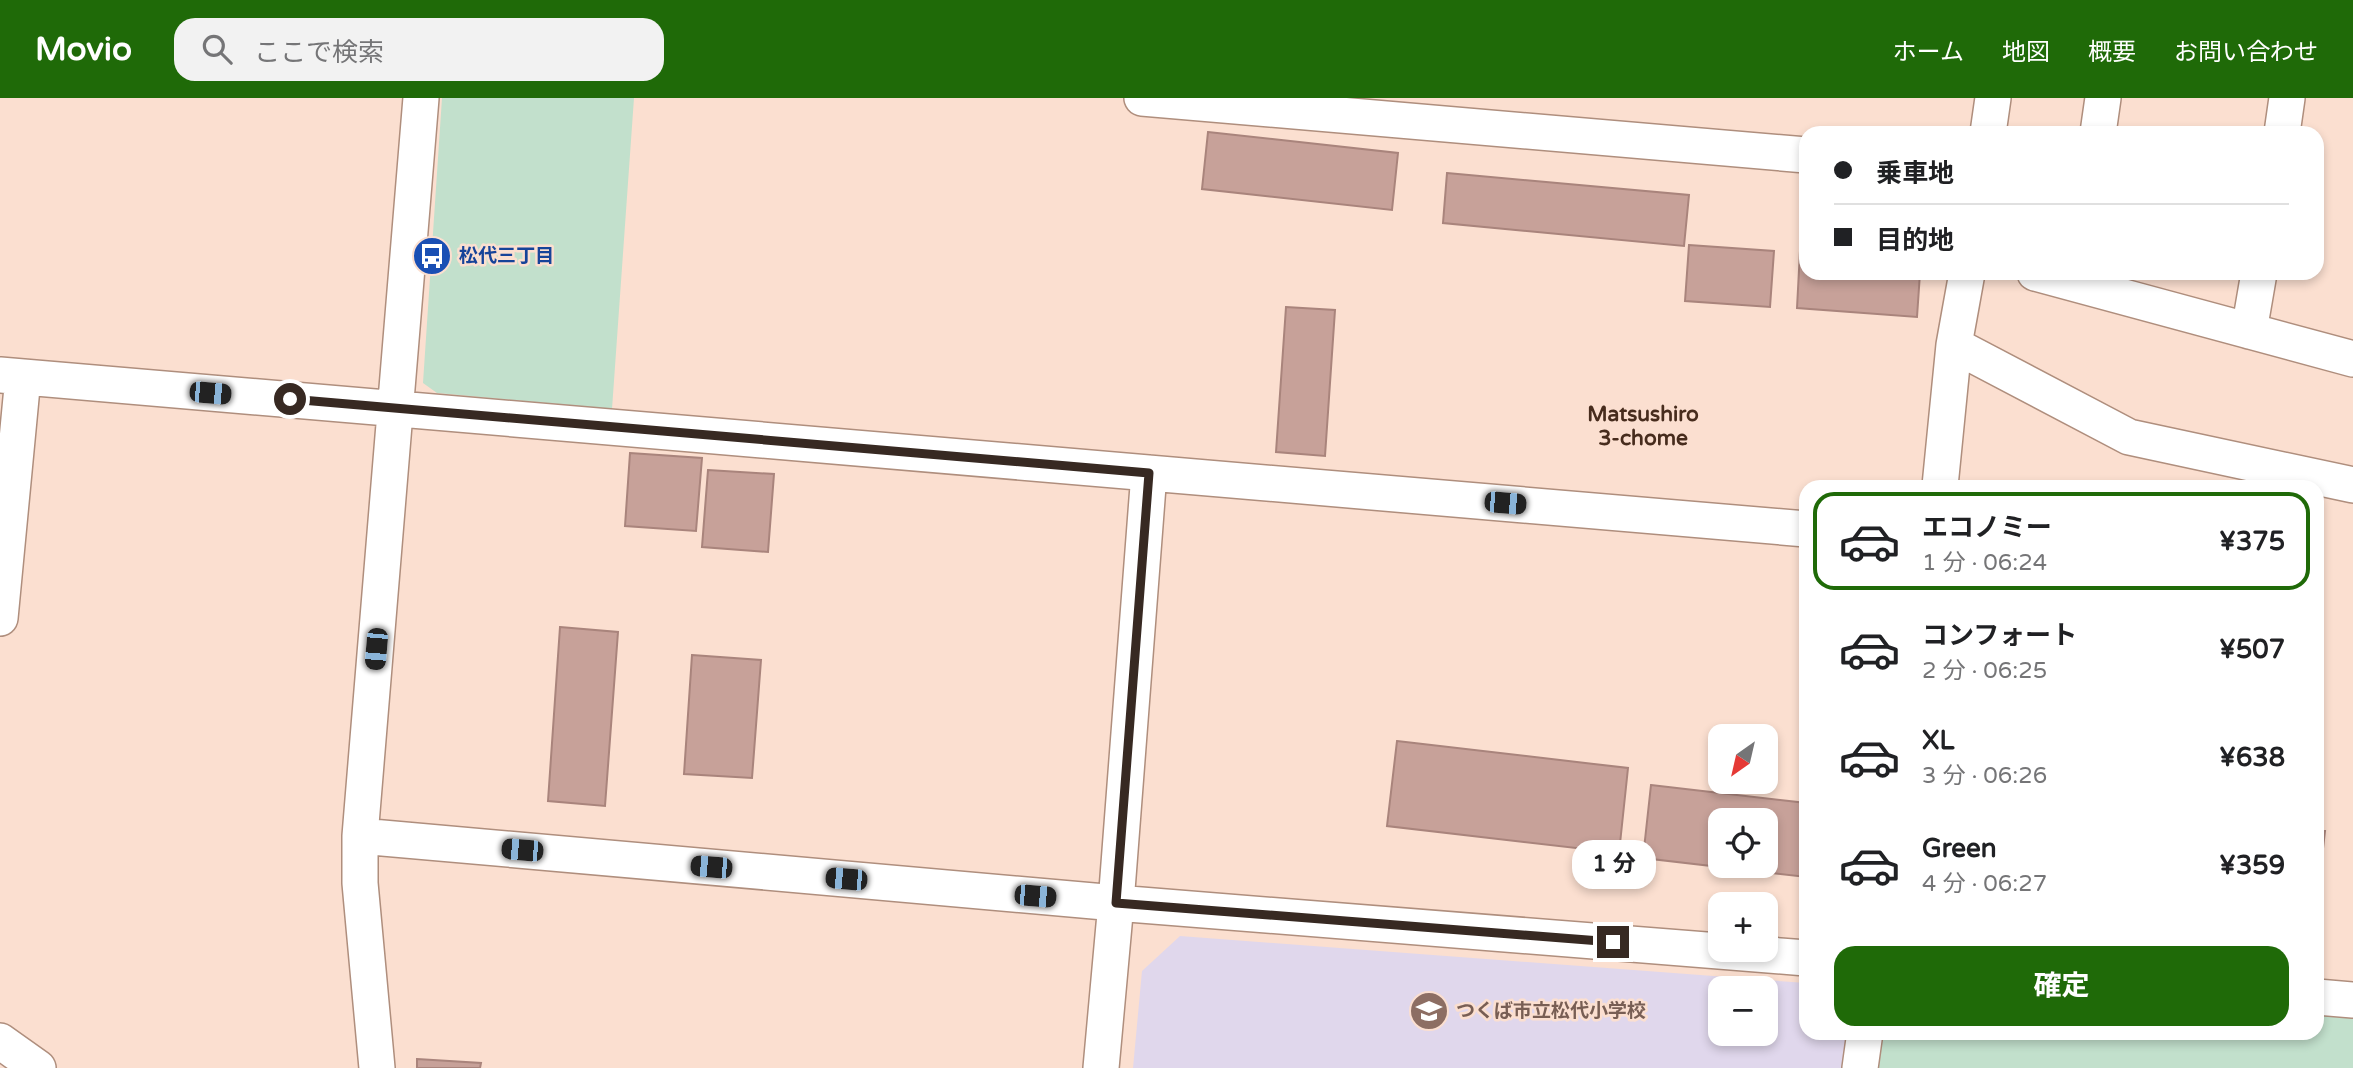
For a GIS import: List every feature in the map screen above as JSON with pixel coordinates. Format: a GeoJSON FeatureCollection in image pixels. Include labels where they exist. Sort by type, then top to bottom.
{"type":"FeatureCollection","features":[{"type":"Feature","properties":{"kind":"street"},"geometry":{"type":"LineString","coordinates":[[377,1068],[360,883],[360,836],[421,98]]}},
{"type":"Feature","properties":{"kind":"street"},"geometry":{"type":"LineString","coordinates":[[1142,98],[1799,154]]}},
{"type":"Feature","properties":{"kind":"street"},"geometry":{"type":"LineString","coordinates":[[1989,126],[1993,98]]}},
{"type":"Feature","properties":{"kind":"street"},"geometry":{"type":"LineString","coordinates":[[2099,126],[2103,98]]}},
{"type":"Feature","properties":{"kind":"street"},"geometry":{"type":"LineString","coordinates":[[2283,126],[2287,98]]}},
{"type":"Feature","properties":{"kind":"street"},"geometry":{"type":"LineString","coordinates":[[1941,480],[1954,345],[1966,280]]}},
{"type":"Feature","properties":{"kind":"street"},"geometry":{"type":"LineString","coordinates":[[2083,280],[2249,331],[2353,359]]}},
{"type":"Feature","properties":{"kind":"street"},"geometry":{"type":"LineString","coordinates":[[2249,331],[2258,280]]}},
{"type":"Feature","properties":{"kind":"street"},"geometry":{"type":"LineString","coordinates":[[1954,345],[2129,437],[2353,485]]}},
{"type":"Feature","properties":{"kind":"street"},"geometry":{"type":"LineString","coordinates":[[0,618],[11,376],[1799,528]]}},
{"type":"Feature","properties":{"kind":"street"},"geometry":{"type":"LineString","coordinates":[[1101,1068],[1149,473]]}},
{"type":"Feature","properties":{"kind":"street"},"geometry":{"type":"LineString","coordinates":[[360,836],[1116,903],[1799,957]]}},
{"type":"Feature","properties":{"kind":"street"},"geometry":{"type":"LineString","coordinates":[[2324,998],[2353,1000]]}},
{"type":"Feature","properties":{"kind":"street"},"geometry":{"type":"LineString","coordinates":[[1860,1068],[1864,1040]]}},
{"type":"Feature","properties":{"kind":"street"},"geometry":{"type":"LineString","coordinates":[[0,1041],[38,1068]]}},
{"type":"Feature","properties":{"kind":"shaded area","name":"つくば市立松代小学校"},"geometry":{"type":"Polygon","coordinates":[[[1180,936],[1713,976],[1708,976],[1708,1046],[1778,1046],[1778,981],[1799,982],[1799,1040],[1850,1040],[1846,1068],[1133,1068],[1142,971],[1180,936]]]}},
{"type":"Feature","properties":{"kind":"green space"},"geometry":{"type":"Polygon","coordinates":[[[442,98],[634,98],[612,409],[437,393],[423,383],[442,98]]]}},
{"type":"Feature","properties":{"kind":"green space"},"geometry":{"type":"Polygon","coordinates":[[[2324,998],[2353,1000],[2353,1068],[1860,1068],[1864,1040],[2324,1040],[2324,998]]]}},
{"type":"Feature","properties":{"kind":"building"},"geometry":{"type":"Polygon","coordinates":[[[1208,132],[1398,153],[1392,210],[1202,189],[1208,132]]]}},
{"type":"Feature","properties":{"kind":"building"},"geometry":{"type":"Polygon","coordinates":[[[1447,173],[1689,195],[1684,246],[1443,223],[1447,173]]]}},
{"type":"Feature","properties":{"kind":"building"},"geometry":{"type":"Polygon","coordinates":[[[1689,245],[1774,251],[1770,307],[1685,301],[1689,245]]]}},
{"type":"Feature","properties":{"kind":"building"},"geometry":{"type":"Polygon","coordinates":[[[1799,270],[1799,280],[1920,280],[1917,317],[1797,308],[1799,270]]]}},
{"type":"Feature","properties":{"kind":"building"},"geometry":{"type":"Polygon","coordinates":[[[1286,307],[1335,310],[1325,456],[1276,452],[1286,307]]]}},
{"type":"Feature","properties":{"kind":"building"},"geometry":{"type":"Polygon","coordinates":[[[630,453],[702,458],[696,531],[625,526],[630,453]]]}},
{"type":"Feature","properties":{"kind":"building"},"geometry":{"type":"Polygon","coordinates":[[[708,470],[774,474],[768,552],[702,547],[708,470]]]}},
{"type":"Feature","properties":{"kind":"building"},"geometry":{"type":"Polygon","coordinates":[[[560,627],[618,632],[605,806],[548,801],[560,627]]]}},
{"type":"Feature","properties":{"kind":"building"},"geometry":{"type":"Polygon","coordinates":[[[692,655],[761,660],[752,778],[684,774],[692,655]]]}},
{"type":"Feature","properties":{"kind":"building"},"geometry":{"type":"Polygon","coordinates":[[[1397,741],[1628,768],[1619,853],[1387,826],[1397,741]]]}},
{"type":"Feature","properties":{"kind":"building"},"geometry":{"type":"Polygon","coordinates":[[[1651,785],[1708,792],[1708,794],[1799,802],[1799,876],[1778,874],[1778,808],[1708,808],[1708,866],[1643,858],[1651,785]]]}},
{"type":"Feature","properties":{"kind":"building"},"geometry":{"type":"Polygon","coordinates":[[[417,1059],[481,1063],[480,1068],[417,1068],[417,1059]]]}},
{"type":"Feature","properties":{"kind":"place","name":"松代三丁目"},"geometry":{"type":"Point","coordinates":[432,256]}},
{"type":"Feature","properties":{"kind":"place","name":"つくば市立松代小学校"},"geometry":{"type":"Point","coordinates":[1429,1011]}},
{"type":"Feature","properties":{"kind":"district","name":"Matsushiro 3-chome"},"geometry":{"type":"Point","coordinates":[1643,426]}},
{"type":"Feature","properties":{"kind":"route"},"geometry":{"type":"LineString","coordinates":[[290,399],[1149,473],[1116,903],[1613,942]]}}]}
